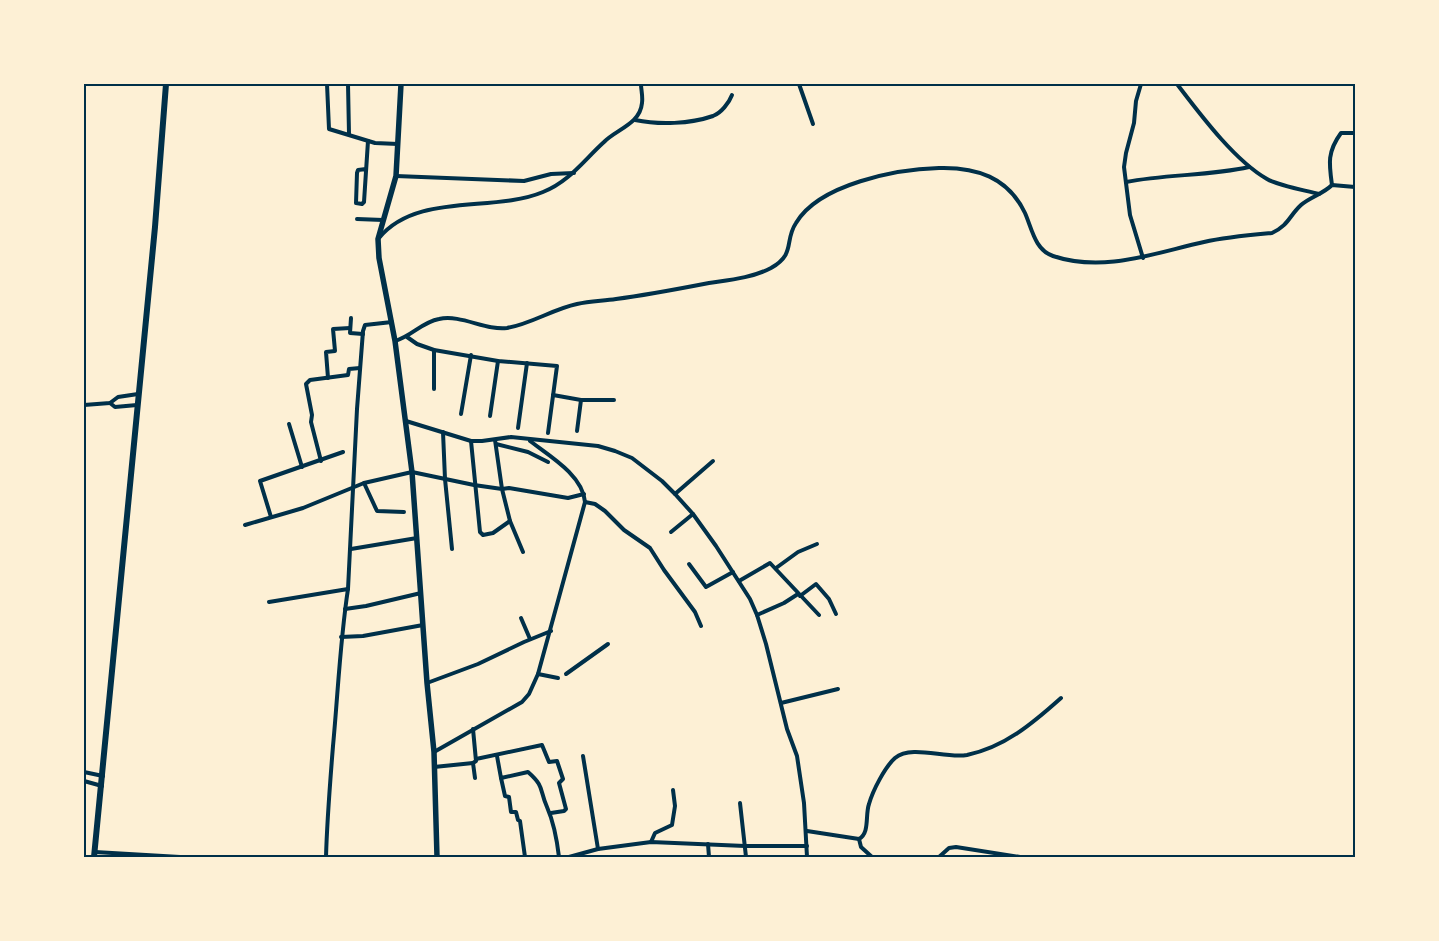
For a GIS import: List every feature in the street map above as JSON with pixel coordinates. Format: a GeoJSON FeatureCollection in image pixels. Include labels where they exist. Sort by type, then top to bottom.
{"type":"FeatureCollection","features":[{"type":"Feature","properties":{"kind":"main road"},"geometry":{"type":"LineString","coordinates":[[94,855],[155,227],[166,84]]}},
{"type":"Feature","properties":{"kind":"main road"},"geometry":{"type":"LineString","coordinates":[[402,84],[396,176],[378,239],[379,258],[395,341],[412,472],[427,683],[434,752],[437,857]]}},
{"type":"Feature","properties":{"kind":"street"},"geometry":{"type":"LineString","coordinates":[[327,84],[329,129],[374,143],[398,144]]}},
{"type":"Feature","properties":{"kind":"street"},"geometry":{"type":"LineString","coordinates":[[348,84],[349,134]]}},
{"type":"Feature","properties":{"kind":"street"},"geometry":{"type":"LineString","coordinates":[[378,239],[391,225],[410,215],[464,204],[523,199],[553,188],[574,173],[603,142],[634,120],[642,104],[641,84]]}},
{"type":"Feature","properties":{"kind":"street"},"geometry":{"type":"LineString","coordinates":[[799,84],[813,124]]}},
{"type":"Feature","properties":{"kind":"street"},"geometry":{"type":"LineString","coordinates":[[1141,84],[1136,101],[1134,123],[1124,160],[1130,215],[1143,258]]}},
{"type":"Feature","properties":{"kind":"street"},"geometry":{"type":"LineString","coordinates":[[1177,84],[1233,151],[1249,167],[1269,180],[1319,194]]}},
{"type":"Feature","properties":{"kind":"street"},"geometry":{"type":"LineString","coordinates":[[634,120],[662,123],[699,119],[715,115],[732,95]]}},
{"type":"Feature","properties":{"kind":"street"},"geometry":{"type":"LineString","coordinates":[[1332,185],[1328,163],[1331,150],[1341,133],[1355,133]]}},
{"type":"Feature","properties":{"kind":"street"},"geometry":{"type":"LineString","coordinates":[[366,169],[358,170],[357,173],[356,203],[362,204],[364,202],[368,141]]}},
{"type":"Feature","properties":{"kind":"street"},"geometry":{"type":"LineString","coordinates":[[1126,182],[1151,177],[1162,178],[1189,173],[1230,171],[1249,167]]}},
{"type":"Feature","properties":{"kind":"street"},"geometry":{"type":"LineString","coordinates":[[395,341],[407,337],[436,319],[447,318],[504,328],[578,304],[733,280],[762,272],[784,260],[795,223],[806,210],[829,195],[860,180],[883,175],[938,168],[966,168],[987,174],[1010,190],[1023,210],[1038,246],[1051,256],[1080,262],[1118,262],[1143,258],[1205,241],[1272,233],[1281,229],[1289,222],[1301,205],[1326,191],[1332,185],[1355,187]]}},
{"type":"Feature","properties":{"kind":"street"},"geometry":{"type":"LineString","coordinates":[[396,176],[524,181],[551,174],[574,173]]}},
{"type":"Feature","properties":{"kind":"street"},"geometry":{"type":"LineString","coordinates":[[357,220],[384,220]]}},
{"type":"Feature","properties":{"kind":"street"},"geometry":{"type":"LineString","coordinates":[[351,318],[350,333],[363,334]]}},
{"type":"Feature","properties":{"kind":"street"},"geometry":{"type":"LineString","coordinates":[[326,857],[328,792],[341,636],[352,549],[363,334],[365,325],[392,322]]}},
{"type":"Feature","properties":{"kind":"street"},"geometry":{"type":"LineString","coordinates":[[328,378],[326,352],[335,351],[333,329],[350,328]]}},
{"type":"Feature","properties":{"kind":"street"},"geometry":{"type":"LineString","coordinates":[[407,337],[417,344],[434,350],[472,355],[498,361],[557,366],[548,433]]}},
{"type":"Feature","properties":{"kind":"street"},"geometry":{"type":"LineString","coordinates":[[434,350],[434,389]]}},
{"type":"Feature","properties":{"kind":"street"},"geometry":{"type":"LineString","coordinates":[[461,414],[472,355]]}},
{"type":"Feature","properties":{"kind":"street"},"geometry":{"type":"LineString","coordinates":[[490,416],[498,361]]}},
{"type":"Feature","properties":{"kind":"street"},"geometry":{"type":"LineString","coordinates":[[518,428],[527,363]]}},
{"type":"Feature","properties":{"kind":"street"},"geometry":{"type":"LineString","coordinates":[[321,461],[311,422],[312,415],[306,384],[310,380],[348,375],[349,369],[360,368]]}},
{"type":"Feature","properties":{"kind":"street"},"geometry":{"type":"LineString","coordinates":[[84,406],[110,402],[118,397],[138,394]]}},
{"type":"Feature","properties":{"kind":"street"},"geometry":{"type":"LineString","coordinates":[[553,395],[581,400],[614,400]]}},
{"type":"Feature","properties":{"kind":"street"},"geometry":{"type":"LineString","coordinates":[[577,431],[581,400]]}},
{"type":"Feature","properties":{"kind":"street"},"geometry":{"type":"LineString","coordinates":[[110,402],[115,407],[137,405]]}},
{"type":"Feature","properties":{"kind":"street"},"geometry":{"type":"LineString","coordinates":[[406,422],[471,441],[495,442],[528,452],[548,462]]}},
{"type":"Feature","properties":{"kind":"street"},"geometry":{"type":"LineString","coordinates":[[289,424],[302,467]]}},
{"type":"Feature","properties":{"kind":"street"},"geometry":{"type":"LineString","coordinates":[[444,432],[445,479],[452,550]]}},
{"type":"Feature","properties":{"kind":"street"},"geometry":{"type":"LineString","coordinates":[[495,442],[511,437],[598,446],[615,450],[632,458],[662,481],[693,514],[733,572],[750,599],[757,615],[787,730],[797,756],[807,831],[807,857]]}},
{"type":"Feature","properties":{"kind":"street"},"geometry":{"type":"LineString","coordinates":[[434,752],[522,702],[529,694],[538,674],[585,502],[584,494],[572,474],[529,440]]}},
{"type":"Feature","properties":{"kind":"street"},"geometry":{"type":"LineString","coordinates":[[471,441],[474,485],[481,534],[494,533],[510,521]]}},
{"type":"Feature","properties":{"kind":"street"},"geometry":{"type":"LineString","coordinates":[[495,442],[502,489],[510,521],[524,552]]}},
{"type":"Feature","properties":{"kind":"street"},"geometry":{"type":"LineString","coordinates":[[271,517],[260,481],[343,452]]}},
{"type":"Feature","properties":{"kind":"street"},"geometry":{"type":"LineString","coordinates":[[675,494],[713,461]]}},
{"type":"Feature","properties":{"kind":"street"},"geometry":{"type":"LineString","coordinates":[[245,525],[303,508],[364,483],[412,472],[474,485],[502,489],[509,488],[568,498],[584,494]]}},
{"type":"Feature","properties":{"kind":"street"},"geometry":{"type":"LineString","coordinates":[[364,483],[377,511],[404,512]]}},
{"type":"Feature","properties":{"kind":"street"},"geometry":{"type":"LineString","coordinates":[[585,502],[595,504],[605,511],[624,530],[650,548],[695,612],[701,626]]}},
{"type":"Feature","properties":{"kind":"street"},"geometry":{"type":"LineString","coordinates":[[671,532],[693,514]]}},
{"type":"Feature","properties":{"kind":"street"},"geometry":{"type":"LineString","coordinates":[[352,549],[417,538]]}},
{"type":"Feature","properties":{"kind":"street"},"geometry":{"type":"LineString","coordinates":[[776,568],[798,552],[817,544]]}},
{"type":"Feature","properties":{"kind":"street"},"geometry":{"type":"LineString","coordinates":[[739,582],[768,563],[776,568],[819,615]]}},
{"type":"Feature","properties":{"kind":"street"},"geometry":{"type":"LineString","coordinates":[[689,564],[706,587],[733,572]]}},
{"type":"Feature","properties":{"kind":"street"},"geometry":{"type":"LineString","coordinates":[[757,615],[784,603],[816,584],[829,599],[836,614]]}},
{"type":"Feature","properties":{"kind":"street"},"geometry":{"type":"LineString","coordinates":[[269,602],[348,588]]}},
{"type":"Feature","properties":{"kind":"street"},"geometry":{"type":"LineString","coordinates":[[345,609],[421,593]]}},
{"type":"Feature","properties":{"kind":"street"},"geometry":{"type":"LineString","coordinates":[[521,618],[530,639]]}},
{"type":"Feature","properties":{"kind":"street"},"geometry":{"type":"LineString","coordinates":[[341,636],[362,636],[424,625]]}},
{"type":"Feature","properties":{"kind":"street"},"geometry":{"type":"LineString","coordinates":[[427,683],[478,664],[551,631]]}},
{"type":"Feature","properties":{"kind":"street"},"geometry":{"type":"LineString","coordinates":[[566,674],[608,644]]}},
{"type":"Feature","properties":{"kind":"street"},"geometry":{"type":"LineString","coordinates":[[538,674],[558,678]]}},
{"type":"Feature","properties":{"kind":"street"},"geometry":{"type":"LineString","coordinates":[[781,703],[838,689]]}},
{"type":"Feature","properties":{"kind":"street"},"geometry":{"type":"LineString","coordinates":[[859,839],[865,833],[869,801],[884,771],[895,758],[909,752],[957,756],[967,755],[992,746],[1026,728],[1061,698]]}},
{"type":"Feature","properties":{"kind":"street"},"geometry":{"type":"LineString","coordinates":[[473,729],[475,778]]}},
{"type":"Feature","properties":{"kind":"street"},"geometry":{"type":"LineString","coordinates":[[434,768],[542,745],[549,762],[557,761],[563,780],[558,783],[566,809],[551,813]]}},
{"type":"Feature","properties":{"kind":"street"},"geometry":{"type":"LineString","coordinates":[[497,756],[505,796],[509,797],[511,812],[516,812],[520,821],[525,857]]}},
{"type":"Feature","properties":{"kind":"street"},"geometry":{"type":"LineString","coordinates":[[582,756],[598,849]]}},
{"type":"Feature","properties":{"kind":"street"},"geometry":{"type":"LineString","coordinates":[[84,772],[103,776]]}},
{"type":"Feature","properties":{"kind":"street"},"geometry":{"type":"LineString","coordinates":[[501,778],[529,773],[542,788],[551,813],[559,857]]}},
{"type":"Feature","properties":{"kind":"street"},"geometry":{"type":"LineString","coordinates":[[84,781],[102,786]]}},
{"type":"Feature","properties":{"kind":"street"},"geometry":{"type":"LineString","coordinates":[[651,842],[658,832],[672,825],[675,806],[673,790]]}},
{"type":"Feature","properties":{"kind":"street"},"geometry":{"type":"LineString","coordinates":[[740,803],[746,857]]}},
{"type":"Feature","properties":{"kind":"street"},"geometry":{"type":"LineString","coordinates":[[807,831],[859,839]]}},
{"type":"Feature","properties":{"kind":"street"},"geometry":{"type":"LineString","coordinates":[[859,839],[861,847],[872,857]]}},
{"type":"Feature","properties":{"kind":"street"},"geometry":{"type":"LineString","coordinates":[[569,857],[598,849],[651,842],[745,846],[806,846]]}},
{"type":"Feature","properties":{"kind":"street"},"geometry":{"type":"LineString","coordinates":[[708,844],[709,857]]}},
{"type":"Feature","properties":{"kind":"street"},"geometry":{"type":"LineString","coordinates":[[939,857],[949,848],[956,847],[1020,857]]}},
{"type":"Feature","properties":{"kind":"street"},"geometry":{"type":"LineString","coordinates":[[94,855],[180,857]]}}]}
